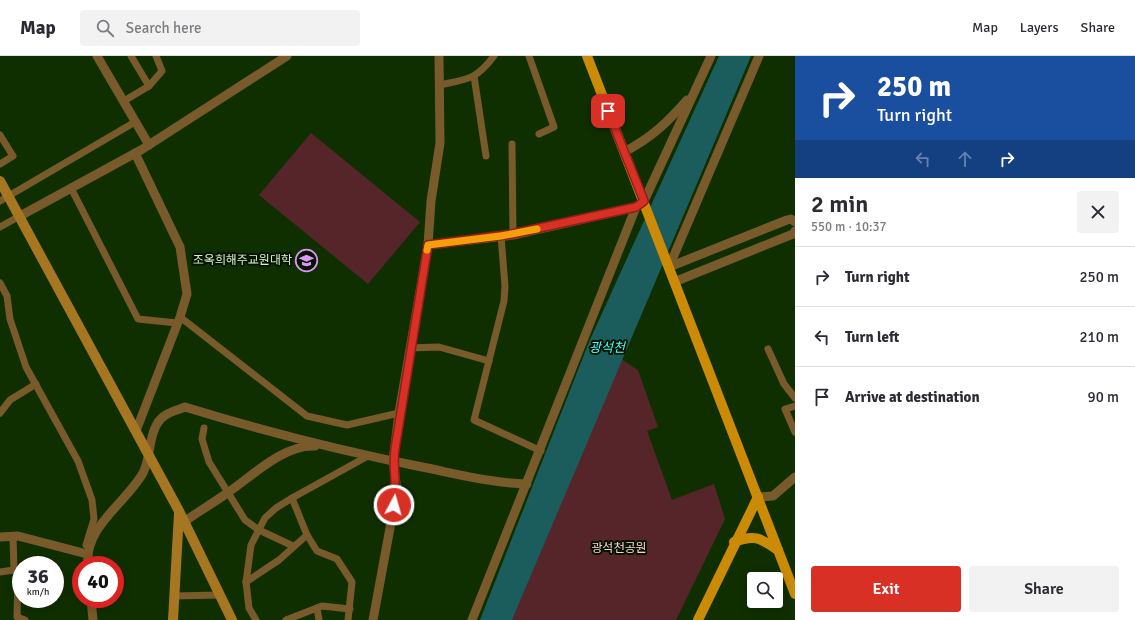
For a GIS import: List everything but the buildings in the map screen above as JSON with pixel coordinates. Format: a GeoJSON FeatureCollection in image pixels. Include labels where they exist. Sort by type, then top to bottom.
{"type":"FeatureCollection","features":[{"type":"Feature","properties":{"kind":"main road"},"geometry":{"type":"LineString","coordinates":[[587,56],[624,152],[642,205],[669,267],[795,594]]}},
{"type":"Feature","properties":{"kind":"main road"},"geometry":{"type":"LineString","coordinates":[[0,181],[4,196],[20,216],[179,511],[232,620]]}},
{"type":"Feature","properties":{"kind":"main road"},"geometry":{"type":"LineString","coordinates":[[698,620],[734,542],[758,497]]}},
{"type":"Feature","properties":{"kind":"main road"},"geometry":{"type":"LineString","coordinates":[[173,620],[179,511]]}},
{"type":"Feature","properties":{"kind":"main road"},"geometry":{"type":"LineString","coordinates":[[734,542],[753,537],[760,539],[778,550]]}},
{"type":"Feature","properties":{"kind":"street"},"geometry":{"type":"LineString","coordinates":[[97,56],[149,145]]}},
{"type":"Feature","properties":{"kind":"street"},"geometry":{"type":"LineString","coordinates":[[132,56],[149,86]]}},
{"type":"Feature","properties":{"kind":"street"},"geometry":{"type":"LineString","coordinates":[[124,101],[149,86],[162,72],[156,56]]}},
{"type":"Feature","properties":{"kind":"street"},"geometry":{"type":"LineString","coordinates":[[0,227],[149,145],[288,56]]}},
{"type":"Feature","properties":{"kind":"street"},"geometry":{"type":"LineString","coordinates":[[373,620],[397,490],[393,461],[399,413],[428,245],[431,201],[440,144],[439,56]]}},
{"type":"Feature","properties":{"kind":"street"},"geometry":{"type":"LineString","coordinates":[[439,84],[469,79],[483,70],[494,56]]}},
{"type":"Feature","properties":{"kind":"street"},"geometry":{"type":"LineString","coordinates":[[529,56],[554,127],[539,134]]}},
{"type":"Feature","properties":{"kind":"street"},"geometry":{"type":"LineString","coordinates":[[472,620],[642,205],[711,56]]}},
{"type":"Feature","properties":{"kind":"street"},"geometry":{"type":"LineString","coordinates":[[669,267],[759,56]]}},
{"type":"Feature","properties":{"kind":"street"},"geometry":{"type":"LineString","coordinates":[[474,76],[486,156]]}},
{"type":"Feature","properties":{"kind":"street"},"geometry":{"type":"LineString","coordinates":[[624,152],[656,133],[669,122],[695,91]]}},
{"type":"Feature","properties":{"kind":"street"},"geometry":{"type":"LineString","coordinates":[[4,196],[136,122]]}},
{"type":"Feature","properties":{"kind":"street"},"geometry":{"type":"LineString","coordinates":[[0,135],[13,156],[0,164]]}},
{"type":"Feature","properties":{"kind":"street"},"geometry":{"type":"LineString","coordinates":[[512,144],[512,234]]}},
{"type":"Feature","properties":{"kind":"street"},"geometry":{"type":"LineString","coordinates":[[134,153],[180,247],[187,294],[179,320],[136,431]]}},
{"type":"Feature","properties":{"kind":"street"},"geometry":{"type":"LineString","coordinates":[[71,188],[138,319],[179,320],[307,416],[347,425],[399,413]]}},
{"type":"Feature","properties":{"kind":"street"},"geometry":{"type":"LineString","coordinates":[[428,245],[512,234],[642,205]]}},
{"type":"Feature","properties":{"kind":"street"},"geometry":{"type":"LineString","coordinates":[[669,267],[791,221],[795,214]]}},
{"type":"Feature","properties":{"kind":"street"},"geometry":{"type":"LineString","coordinates":[[674,282],[794,233]]}},
{"type":"Feature","properties":{"kind":"street"},"geometry":{"type":"LineString","coordinates":[[501,236],[505,286],[504,301],[474,420],[541,451]]}},
{"type":"Feature","properties":{"kind":"street"},"geometry":{"type":"LineString","coordinates":[[0,283],[8,296],[10,319],[26,366],[78,461],[92,500],[94,518],[85,553],[86,556]]}},
{"type":"Feature","properties":{"kind":"street"},"geometry":{"type":"LineString","coordinates":[[410,348],[439,347],[489,361]]}},
{"type":"Feature","properties":{"kind":"street"},"geometry":{"type":"LineString","coordinates":[[768,349],[784,384],[795,398]]}},
{"type":"Feature","properties":{"kind":"street"},"geometry":{"type":"LineString","coordinates":[[0,413],[10,400],[36,384]]}},
{"type":"Feature","properties":{"kind":"street"},"geometry":{"type":"LineString","coordinates":[[784,384],[791,388],[795,385]]}},
{"type":"Feature","properties":{"kind":"street"},"geometry":{"type":"LineString","coordinates":[[795,406],[785,409],[795,432]]}},
{"type":"Feature","properties":{"kind":"street"},"geometry":{"type":"LineString","coordinates":[[85,553],[94,535],[142,474],[149,457],[150,444],[158,423],[168,413],[186,407],[326,446],[368,456],[499,483],[527,484]]}},
{"type":"Feature","properties":{"kind":"street"},"geometry":{"type":"LineString","coordinates":[[204,428],[202,439],[209,462],[245,520],[259,530],[293,546]]}},
{"type":"Feature","properties":{"kind":"street"},"geometry":{"type":"LineString","coordinates":[[184,522],[228,493],[272,461],[291,451],[309,445],[326,446]]}},
{"type":"Feature","properties":{"kind":"street"},"geometry":{"type":"LineString","coordinates":[[256,620],[249,608],[246,582],[251,545],[265,518],[276,508],[292,498],[368,456]]}},
{"type":"Feature","properties":{"kind":"street"},"geometry":{"type":"LineString","coordinates":[[758,497],[773,496],[795,477]]}},
{"type":"Feature","properties":{"kind":"street"},"geometry":{"type":"LineString","coordinates":[[292,498],[307,535],[317,551],[337,559],[352,582],[348,620]]}},
{"type":"Feature","properties":{"kind":"street"},"geometry":{"type":"LineString","coordinates":[[246,582],[279,560],[307,535]]}},
{"type":"Feature","properties":{"kind":"street"},"geometry":{"type":"LineString","coordinates":[[0,537],[13,536],[85,553]]}},
{"type":"Feature","properties":{"kind":"street"},"geometry":{"type":"LineString","coordinates":[[13,536],[14,556]]}},
{"type":"Feature","properties":{"kind":"street"},"geometry":{"type":"LineString","coordinates":[[0,572],[12,570]]}},
{"type":"Feature","properties":{"kind":"street"},"geometry":{"type":"LineString","coordinates":[[174,596],[219,595]]}},
{"type":"Feature","properties":{"kind":"street"},"geometry":{"type":"LineString","coordinates":[[286,620],[322,606],[350,609]]}},
{"type":"Feature","properties":{"kind":"street"},"geometry":{"type":"LineString","coordinates":[[17,608],[17,617]]}},
{"type":"Feature","properties":{"kind":"street"},"geometry":{"type":"LineString","coordinates":[[92,608],[93,620]]}},
{"type":"Feature","properties":{"kind":"street"},"geometry":{"type":"LineString","coordinates":[[317,608],[320,620]]}},
{"type":"Feature","properties":{"kind":"street"},"geometry":{"type":"LineString","coordinates":[[9,620],[17,617],[25,620]]}},
{"type":"Feature","properties":{"kind":"green space"},"geometry":{"type":"Polygon","coordinates":[[[311,133],[420,222],[368,284],[259,195],[311,133]]]}},
{"type":"Feature","properties":{"kind":"green space","name":"광석천공원"},"geometry":{"type":"Polygon","coordinates":[[[621,359],[638,370],[658,427],[647,431],[672,500],[714,484],[725,519],[676,620],[512,620],[621,359]]]}},
{"type":"Feature","properties":{"kind":"water","name":"광석천"},"geometry":{"type":"Polygon","coordinates":[[[719,56],[751,56],[512,620],[480,620],[589,342],[719,56]]]}},
{"type":"Feature","properties":{"kind":"slow traffic"},"geometry":{"type":"LineString","coordinates":[[427,250],[428,245],[501,236],[537,229]]}},
{"type":"Feature","properties":{"kind":"place","name":"조옥희해주교원대학"},"geometry":{"type":"Point","coordinates":[307,260]}},
{"type":"Feature","properties":{"kind":"route"},"geometry":{"type":"LineString","coordinates":[[394,505],[397,490],[393,461],[399,413],[428,245],[512,234],[636,207],[644,201],[608,111]]}}]}
